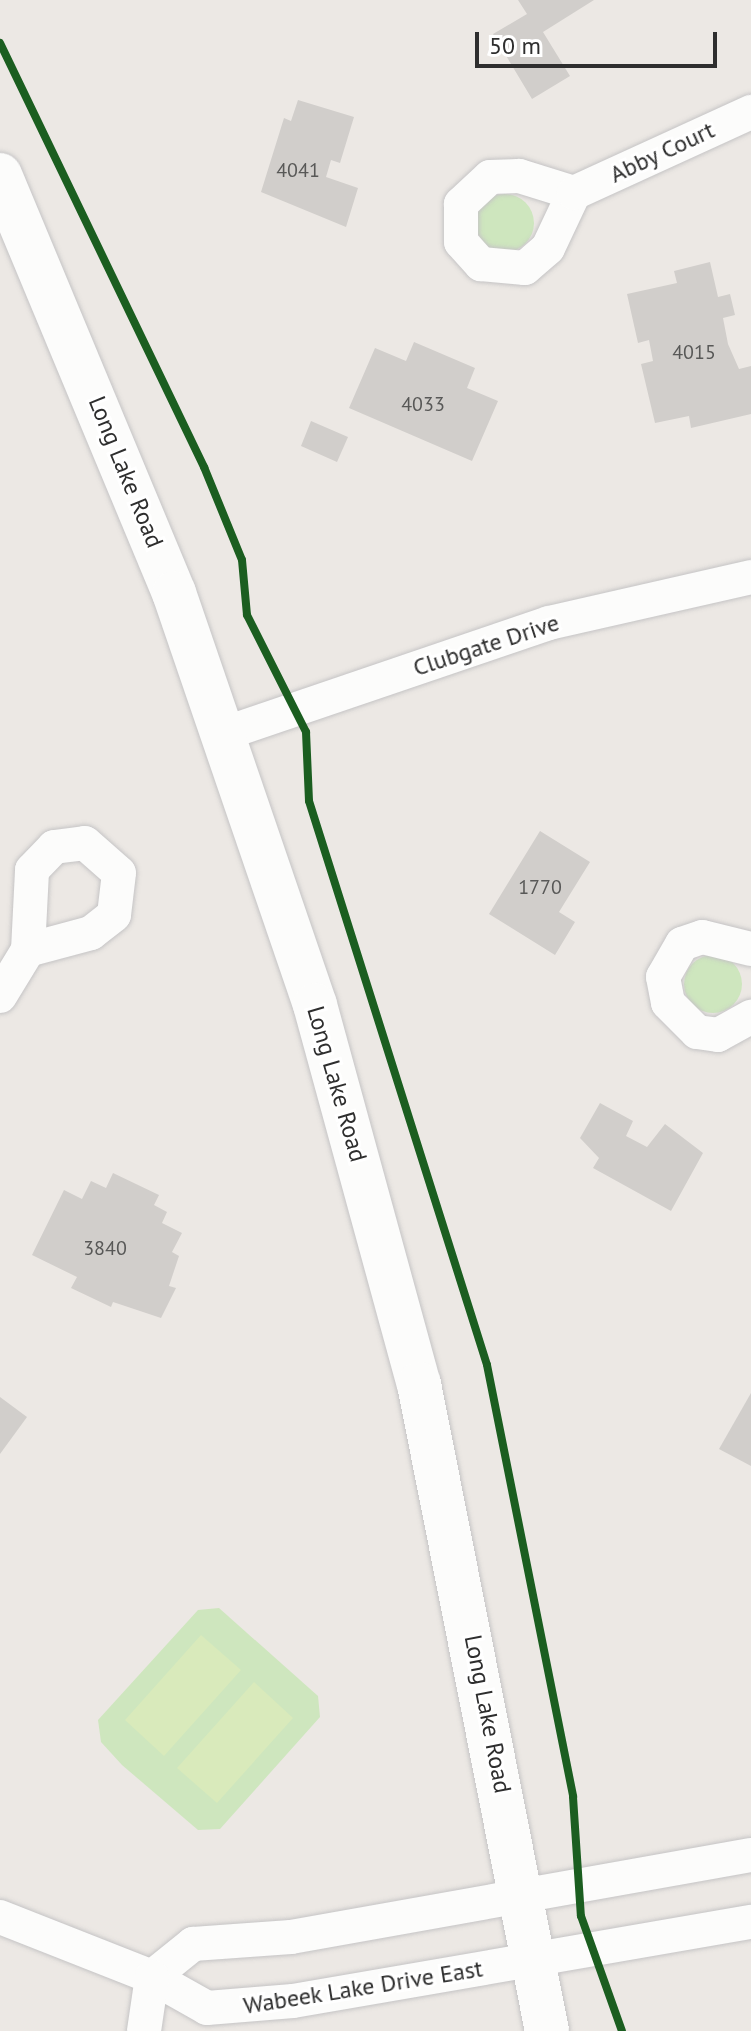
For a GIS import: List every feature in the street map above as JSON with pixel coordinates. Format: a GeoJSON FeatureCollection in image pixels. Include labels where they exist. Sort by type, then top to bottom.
{"type":"FeatureCollection","features":[{"type":"Feature","properties":{"kind":"main road","name":"Long Lake Road"},"geometry":{"type":"LineString","coordinates":[[0,175],[119,452],[226,733],[315,1005],[402,1318],[523,1896],[547,2031]]}},
{"type":"Feature","properties":{"kind":"street","name":"Abby Court"},"geometry":{"type":"LineString","coordinates":[[574,193],[751,112]]}},
{"type":"Feature","properties":{"kind":"street","name":"Clubgate Drive"},"geometry":{"type":"LineString","coordinates":[[226,733],[549,623],[751,577]]}},
{"type":"Feature","properties":{"kind":"street"},"geometry":{"type":"LineString","coordinates":[[751,949],[702,937],[682,944],[663,977],[668,1003],[697,1032],[718,1035],[751,1017]]}},
{"type":"Feature","properties":{"kind":"street"},"geometry":{"type":"LineString","coordinates":[[0,996],[28,950]]}},
{"type":"Feature","properties":{"kind":"street"},"geometry":{"type":"LineString","coordinates":[[144,2031],[152,1977],[193,1944],[291,1937],[751,1855]]}},
{"type":"Feature","properties":{"kind":"street","name":"Wabeek Lake Drive East"},"geometry":{"type":"LineString","coordinates":[[0,1917],[152,1977],[207,2008],[248,2007],[751,1922]]}},
{"type":"Feature","properties":{"kind":"green space"},"geometry":{"type":"Polygon","coordinates":[[[505,194],[526,202],[534,223],[526,244],[505,252],[484,244],[476,223],[484,202],[505,194]]]}},
{"type":"Feature","properties":{"kind":"green space"},"geometry":{"type":"Polygon","coordinates":[[[713,955],[734,963],[742,984],[734,1005],[713,1013],[692,1005],[684,984],[692,963],[713,955]]]}},
{"type":"Feature","properties":{"kind":"green space"},"geometry":{"type":"Polygon","coordinates":[[[219,1608],[318,1696],[320,1717],[220,1829],[198,1830],[122,1765],[101,1742],[98,1720],[198,1610],[219,1608]]]}},
{"type":"Feature","properties":{"kind":"green space"},"geometry":{"type":"Polygon","coordinates":[[[201,1635],[241,1670],[164,1756],[125,1720],[201,1635]]]}},
{"type":"Feature","properties":{"kind":"green space"},"geometry":{"type":"Polygon","coordinates":[[[254,1682],[293,1718],[217,1803],[177,1768],[254,1682]]]}},
{"type":"Feature","properties":{"kind":"building"},"geometry":{"type":"Polygon","coordinates":[[[518,0],[594,0],[543,32],[570,76],[532,99],[493,34],[527,14],[518,0]]]}},
{"type":"Feature","properties":{"kind":"building"},"geometry":{"type":"Polygon","coordinates":[[[298,100],[354,117],[340,163],[331,160],[326,177],[358,188],[346,227],[261,192],[284,118],[291,121],[298,100]]]}},
{"type":"Feature","properties":{"kind":"building"},"geometry":{"type":"Polygon","coordinates":[[[710,262],[718,297],[730,294],[735,315],[723,318],[728,344],[739,369],[751,366],[751,414],[691,428],[689,416],[655,423],[641,364],[653,361],[649,340],[638,343],[627,294],[677,283],[674,271],[710,262]]]}},
{"type":"Feature","properties":{"kind":"building"},"geometry":{"type":"Polygon","coordinates":[[[414,342],[475,368],[467,388],[498,401],[472,461],[349,408],[375,348],[406,361],[414,342]]]}},
{"type":"Feature","properties":{"kind":"building"},"geometry":{"type":"Polygon","coordinates":[[[311,421],[348,437],[337,462],[301,446],[311,421]]]}},
{"type":"Feature","properties":{"kind":"building"},"geometry":{"type":"Polygon","coordinates":[[[540,831],[590,862],[559,912],[575,922],[555,955],[489,914],[540,831]]]}},
{"type":"Feature","properties":{"kind":"building"},"geometry":{"type":"Polygon","coordinates":[[[600,1103],[633,1121],[626,1136],[647,1147],[665,1124],[703,1153],[671,1211],[593,1168],[599,1158],[580,1138],[600,1103]]]}},
{"type":"Feature","properties":{"kind":"building"},"geometry":{"type":"Polygon","coordinates":[[[113,1173],[159,1195],[154,1205],[167,1212],[162,1223],[182,1233],[172,1252],[179,1256],[169,1286],[176,1288],[161,1318],[113,1302],[111,1307],[71,1288],[77,1277],[32,1255],[64,1190],[82,1199],[91,1181],[106,1188],[113,1173]]]}},
{"type":"Feature","properties":{"kind":"building"},"geometry":{"type":"Polygon","coordinates":[[[751,1393],[751,1466],[719,1449],[751,1393]]]}},
{"type":"Feature","properties":{"kind":"building"},"geometry":{"type":"Polygon","coordinates":[[[0,1397],[27,1417],[0,1454],[0,1397]]]}},
{"type":"Feature","properties":{"kind":"cycle path"},"geometry":{"type":"LineString","coordinates":[[0,43],[204,467],[242,560],[247,615],[306,732],[309,801],[487,1365],[573,1797],[581,1916],[622,2031]]}}]}
